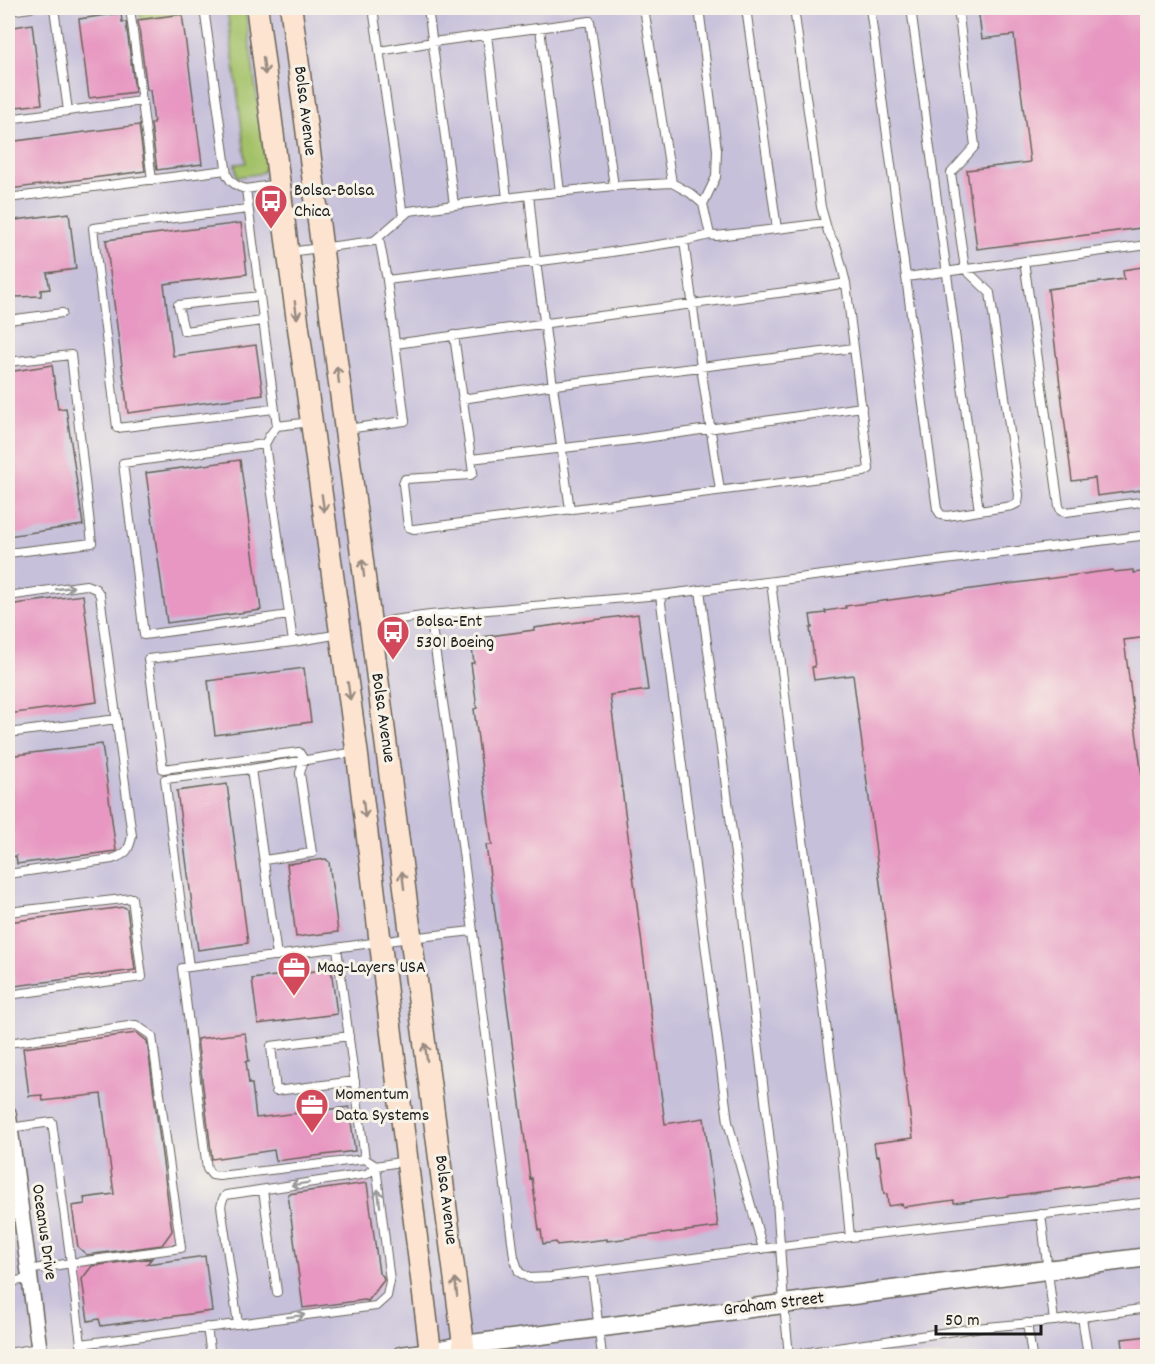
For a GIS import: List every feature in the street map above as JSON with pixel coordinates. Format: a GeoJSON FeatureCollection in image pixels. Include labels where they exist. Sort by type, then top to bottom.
{"type":"FeatureCollection","features":[{"type":"Feature","properties":{"kind":"main road","name":"Bolsa Avenue"},"geometry":{"type":"LineString","coordinates":[[257,8],[357,752],[431,1354]]}},
{"type":"Feature","properties":{"kind":"main road","name":"Bolsa Avenue"},"geometry":{"type":"LineString","coordinates":[[291,8],[465,1351]]}},
{"type":"Feature","properties":{"kind":"main road"},"geometry":{"type":"LineString","coordinates":[[341,633],[370,626]]}},
{"type":"Feature","properties":{"kind":"street","name":"Oceanus Drive"},"geometry":{"type":"LineString","coordinates":[[8,1120],[14,1215],[29,1274],[40,1352]]}},
{"type":"Feature","properties":{"kind":"street","name":"Graham Street"},"geometry":{"type":"LineString","coordinates":[[401,1356],[465,1351],[598,1328],[1148,1257]]}},
{"type":"Feature","properties":{"kind":"lane"},"geometry":{"type":"LineString","coordinates":[[8,10],[32,8]]}},
{"type":"Feature","properties":{"kind":"lane"},"geometry":{"type":"LineString","coordinates":[[54,8],[68,111]]}},
{"type":"Feature","properties":{"kind":"lane"},"geometry":{"type":"LineString","coordinates":[[130,8],[152,180]]}},
{"type":"Feature","properties":{"kind":"lane"},"geometry":{"type":"LineString","coordinates":[[204,8],[226,175],[232,183],[246,189],[279,184]]}},
{"type":"Feature","properties":{"kind":"lane"},"geometry":{"type":"LineString","coordinates":[[373,8],[403,216]]}},
{"type":"Feature","properties":{"kind":"lane"},"geometry":{"type":"LineString","coordinates":[[428,8],[454,205]]}},
{"type":"Feature","properties":{"kind":"lane"},"geometry":{"type":"LineString","coordinates":[[644,8],[672,183]]}},
{"type":"Feature","properties":{"kind":"lane"},"geometry":{"type":"LineString","coordinates":[[699,8],[717,150],[716,177],[703,204]]}},
{"type":"Feature","properties":{"kind":"lane"},"geometry":{"type":"LineString","coordinates":[[746,8],[777,230]]}},
{"type":"Feature","properties":{"kind":"lane"},"geometry":{"type":"LineString","coordinates":[[454,335],[473,473],[471,475],[405,479],[410,529],[868,471],[846,283],[837,248],[828,232],[821,207],[794,8]]}},
{"type":"Feature","properties":{"kind":"lane"},"geometry":{"type":"LineString","coordinates":[[870,8],[937,508],[941,514],[947,516],[1012,506],[1018,503],[1019,495],[990,293],[965,269],[951,173],[975,146],[958,8]]}},
{"type":"Feature","properties":{"kind":"lane"},"geometry":{"type":"LineString","coordinates":[[911,8],[979,511]]}},
{"type":"Feature","properties":{"kind":"lane"},"geometry":{"type":"LineString","coordinates":[[380,51],[590,21],[614,186]]}},
{"type":"Feature","properties":{"kind":"lane"},"geometry":{"type":"LineString","coordinates":[[540,28],[560,192]]}},
{"type":"Feature","properties":{"kind":"lane"},"geometry":{"type":"LineString","coordinates":[[487,35],[507,198]]}},
{"type":"Feature","properties":{"kind":"lane"},"geometry":{"type":"LineString","coordinates":[[8,119],[142,101]]}},
{"type":"Feature","properties":{"kind":"lane"},"geometry":{"type":"LineString","coordinates":[[8,198],[226,170]]}},
{"type":"Feature","properties":{"kind":"lane"},"geometry":{"type":"LineString","coordinates":[[288,252],[374,241],[409,211],[529,195],[614,186],[672,183],[690,193],[703,204],[710,235]]}},
{"type":"Feature","properties":{"kind":"lane"},"geometry":{"type":"LineString","coordinates":[[246,189],[277,426]]}},
{"type":"Feature","properties":{"kind":"lane"},"geometry":{"type":"LineString","coordinates":[[529,195],[570,510]]}},
{"type":"Feature","properties":{"kind":"lane"},"geometry":{"type":"LineString","coordinates":[[248,209],[93,228],[117,428],[274,409]]}},
{"type":"Feature","properties":{"kind":"lane"},"geometry":{"type":"LineString","coordinates":[[387,280],[536,262],[684,241],[710,235],[716,237],[825,224]]}},
{"type":"Feature","properties":{"kind":"lane"},"geometry":{"type":"LineString","coordinates":[[345,429],[405,421],[387,280],[379,238]]}},
{"type":"Feature","properties":{"kind":"lane"},"geometry":{"type":"LineString","coordinates":[[684,241],[720,490]]}},
{"type":"Feature","properties":{"kind":"lane"},"geometry":{"type":"LineString","coordinates":[[906,277],[1148,245]]}},
{"type":"Feature","properties":{"kind":"lane"},"geometry":{"type":"LineString","coordinates":[[1024,261],[1061,511],[1148,501]]}},
{"type":"Feature","properties":{"kind":"lane"},"geometry":{"type":"LineString","coordinates":[[395,344],[846,283]]}},
{"type":"Feature","properties":{"kind":"lane"},"geometry":{"type":"LineString","coordinates":[[260,296],[178,306],[184,331],[263,321]]}},
{"type":"Feature","properties":{"kind":"lane"},"geometry":{"type":"LineString","coordinates":[[8,320],[62,313]]}},
{"type":"Feature","properties":{"kind":"lane"},"geometry":{"type":"LineString","coordinates":[[462,399],[854,348]]}},
{"type":"Feature","properties":{"kind":"lane"},"geometry":{"type":"LineString","coordinates":[[8,362],[70,355],[92,543],[8,553]]}},
{"type":"Feature","properties":{"kind":"lane"},"geometry":{"type":"LineString","coordinates":[[471,459],[862,407]]}},
{"type":"Feature","properties":{"kind":"lane"},"geometry":{"type":"LineString","coordinates":[[293,642],[265,444],[277,426],[311,422]]}},
{"type":"Feature","properties":{"kind":"lane"},"geometry":{"type":"LineString","coordinates":[[265,444],[123,463],[144,635],[289,615]]}},
{"type":"Feature","properties":{"kind":"lane"},"geometry":{"type":"LineString","coordinates":[[370,626],[430,615],[660,595],[1148,535]]}},
{"type":"Feature","properties":{"kind":"lane"},"geometry":{"type":"LineString","coordinates":[[771,582],[841,1145],[850,1237]]}},
{"type":"Feature","properties":{"kind":"lane"},"geometry":{"type":"LineString","coordinates":[[8,596],[86,585],[96,589],[100,595],[132,836],[129,847],[123,855],[112,859],[8,874]]}},
{"type":"Feature","properties":{"kind":"lane"},"geometry":{"type":"LineString","coordinates":[[699,590],[741,904],[777,1200],[788,1356],[817,1354],[976,1328],[1054,1321],[1148,1308]]}},
{"type":"Feature","properties":{"kind":"lane"},"geometry":{"type":"LineString","coordinates":[[660,595],[728,1122],[763,1249]]}},
{"type":"Feature","properties":{"kind":"lane"},"geometry":{"type":"LineString","coordinates":[[430,615],[450,749],[514,1257],[519,1272],[529,1278],[551,1277],[850,1237],[1148,1202]]}},
{"type":"Feature","properties":{"kind":"lane"},"geometry":{"type":"LineString","coordinates":[[264,860],[312,853],[300,773],[304,760],[299,752],[163,769],[148,659],[293,642],[341,633]]}},
{"type":"Feature","properties":{"kind":"lane"},"geometry":{"type":"LineString","coordinates":[[8,733],[117,719]]}},
{"type":"Feature","properties":{"kind":"lane"},"geometry":{"type":"LineString","coordinates":[[189,967],[165,779],[251,769],[357,752]]}},
{"type":"Feature","properties":{"kind":"lane"},"geometry":{"type":"LineString","coordinates":[[251,769],[277,956]]}},
{"type":"Feature","properties":{"kind":"lane"},"geometry":{"type":"LineString","coordinates":[[8,912],[132,898],[142,977],[8,995]]}},
{"type":"Feature","properties":{"kind":"lane"},"geometry":{"type":"LineString","coordinates":[[376,1166],[365,1159],[212,1175],[207,1169],[182,968],[472,932]]}},
{"type":"Feature","properties":{"kind":"lane"},"geometry":{"type":"LineString","coordinates":[[337,948],[365,1159]]}},
{"type":"Feature","properties":{"kind":"lane"},"geometry":{"type":"LineString","coordinates":[[8,1043],[136,1025],[152,1036],[181,1248],[71,1263],[8,1282]]}},
{"type":"Feature","properties":{"kind":"lane"},"geometry":{"type":"LineString","coordinates":[[349,1035],[271,1046],[276,1091],[355,1081]]}},
{"type":"Feature","properties":{"kind":"lane"},"geometry":{"type":"LineString","coordinates":[[8,1120],[52,1122],[81,1344],[376,1306],[387,1296],[390,1281],[376,1166]]}},
{"type":"Feature","properties":{"kind":"lane"},"geometry":{"type":"LineString","coordinates":[[238,1324],[221,1206],[226,1195],[367,1174],[376,1166],[407,1161]]}},
{"type":"Feature","properties":{"kind":"lane"},"geometry":{"type":"LineString","coordinates":[[263,1190],[277,1292]]}},
{"type":"Feature","properties":{"kind":"lane"},"geometry":{"type":"LineString","coordinates":[[1041,1214],[1054,1321]]}},
{"type":"Feature","properties":{"kind":"lane"},"geometry":{"type":"LineString","coordinates":[[592,1272],[602,1356]]}},
{"type":"Feature","properties":{"kind":"lane"},"geometry":{"type":"LineString","coordinates":[[1082,1317],[1088,1356]]}},
{"type":"Feature","properties":{"kind":"lane"},"geometry":{"type":"LineString","coordinates":[[1027,1323],[1032,1356]]}},
{"type":"Feature","properties":{"kind":"lane"},"geometry":{"type":"LineString","coordinates":[[207,1327],[211,1356]]}},
{"type":"Feature","properties":{"kind":"lane"},"geometry":{"type":"LineString","coordinates":[[8,1353],[40,1352]]}},
{"type":"Feature","properties":{"kind":"shaded area"},"geometry":{"type":"Polygon","coordinates":[[[8,8],[1147,8],[1147,1356],[8,1356],[8,8]]]}},
{"type":"Feature","properties":{"kind":"green space"},"geometry":{"type":"Polygon","coordinates":[[[139,8],[181,8],[182,14],[141,20],[139,8]]]}},
{"type":"Feature","properties":{"kind":"green space"},"geometry":{"type":"Polygon","coordinates":[[[227,8],[245,8],[266,165],[263,172],[237,177],[235,164],[246,163],[227,8]]]}},
{"type":"Feature","properties":{"kind":"building"},"geometry":{"type":"Polygon","coordinates":[[[978,8],[1142,8],[1148,51],[1148,227],[977,249],[967,170],[1030,162],[1014,35],[982,39],[978,8]]]}},
{"type":"Feature","properties":{"kind":"building"},"geometry":{"type":"Polygon","coordinates":[[[121,13],[122,22],[126,22],[135,92],[89,98],[79,19],[121,13]]]}},
{"type":"Feature","properties":{"kind":"building"},"geometry":{"type":"Polygon","coordinates":[[[182,14],[202,164],[157,170],[151,124],[154,123],[150,90],[147,90],[138,20],[182,14]]]}},
{"type":"Feature","properties":{"kind":"building"},"geometry":{"type":"Polygon","coordinates":[[[32,24],[42,104],[8,108],[8,28],[32,24]]]}},
{"type":"Feature","properties":{"kind":"building"},"geometry":{"type":"Polygon","coordinates":[[[139,125],[145,171],[10,189],[8,142],[139,125]]]}},
{"type":"Feature","properties":{"kind":"building"},"geometry":{"type":"Polygon","coordinates":[[[69,213],[76,269],[47,273],[50,289],[41,290],[41,296],[16,297],[15,290],[8,291],[8,221],[69,213]]]}},
{"type":"Feature","properties":{"kind":"building"},"geometry":{"type":"Polygon","coordinates":[[[241,223],[247,274],[164,284],[173,356],[256,345],[263,395],[128,413],[106,240],[241,223]]]}},
{"type":"Feature","properties":{"kind":"building"},"geometry":{"type":"Polygon","coordinates":[[[1142,267],[1143,276],[1148,276],[1148,489],[1097,496],[1095,478],[1072,481],[1048,289],[1124,279],[1123,270],[1142,267]]]}},
{"type":"Feature","properties":{"kind":"building"},"geometry":{"type":"Polygon","coordinates":[[[52,365],[58,409],[66,408],[83,525],[8,536],[8,372],[52,365]]]}},
{"type":"Feature","properties":{"kind":"building"},"geometry":{"type":"Polygon","coordinates":[[[240,460],[261,610],[167,623],[146,473],[240,460]]]}},
{"type":"Feature","properties":{"kind":"building"},"geometry":{"type":"Polygon","coordinates":[[[1113,570],[1114,572],[1133,570],[1134,573],[1148,571],[1148,637],[1124,640],[1148,822],[1148,1178],[954,1203],[954,1200],[903,1207],[902,1204],[888,1206],[887,1194],[884,1194],[879,1155],[876,1156],[874,1143],[913,1138],[853,675],[814,680],[810,615],[846,608],[845,606],[1113,570]]]}},
{"type":"Feature","properties":{"kind":"building"},"geometry":{"type":"Polygon","coordinates":[[[83,595],[97,702],[8,714],[8,605],[83,595]]]}},
{"type":"Feature","properties":{"kind":"building"},"geometry":{"type":"Polygon","coordinates":[[[638,614],[648,690],[610,695],[665,1124],[704,1118],[718,1227],[607,1241],[607,1239],[557,1245],[556,1242],[543,1244],[532,1178],[530,1179],[486,845],[492,845],[474,709],[477,708],[471,663],[474,663],[471,641],[483,640],[483,637],[534,630],[534,628],[638,614]]]}},
{"type":"Feature","properties":{"kind":"building"},"geometry":{"type":"Polygon","coordinates":[[[304,668],[311,722],[215,735],[208,681],[304,668]]]}},
{"type":"Feature","properties":{"kind":"building"},"geometry":{"type":"Polygon","coordinates":[[[102,744],[116,851],[17,864],[16,856],[8,858],[8,756],[102,744]]]}},
{"type":"Feature","properties":{"kind":"building"},"geometry":{"type":"Polygon","coordinates":[[[227,784],[248,943],[198,950],[177,791],[227,784]]]}},
{"type":"Feature","properties":{"kind":"building"},"geometry":{"type":"Polygon","coordinates":[[[326,859],[329,862],[338,932],[296,937],[287,864],[326,859]]]}},
{"type":"Feature","properties":{"kind":"building"},"geometry":{"type":"Polygon","coordinates":[[[124,907],[127,909],[135,970],[15,986],[8,922],[124,907]]]}},
{"type":"Feature","properties":{"kind":"building","name":"Mag-Layers USA"},"geometry":{"type":"Polygon","coordinates":[[[331,969],[337,1014],[258,1024],[252,979],[331,969]]]}},
{"type":"Feature","properties":{"kind":"building"},"geometry":{"type":"Polygon","coordinates":[[[137,1033],[147,1041],[172,1231],[162,1245],[87,1255],[78,1247],[72,1206],[85,1204],[84,1198],[114,1194],[101,1094],[43,1101],[42,1095],[29,1096],[23,1048],[137,1033]]]}},
{"type":"Feature","properties":{"kind":"building"},"geometry":{"type":"Polygon","coordinates":[[[245,1033],[249,1061],[246,1061],[249,1084],[252,1084],[256,1118],[349,1107],[355,1151],[276,1161],[274,1150],[212,1159],[197,1039],[245,1033]]]}},
{"type":"Feature","properties":{"kind":"building"},"geometry":{"type":"Polygon","coordinates":[[[367,1183],[379,1273],[384,1280],[368,1301],[303,1308],[288,1194],[367,1183]]]}},
{"type":"Feature","properties":{"kind":"building"},"geometry":{"type":"Polygon","coordinates":[[[205,1256],[212,1311],[101,1326],[99,1319],[88,1321],[82,1279],[92,1266],[152,1258],[147,1264],[205,1256]]]}},
{"type":"Feature","properties":{"kind":"building"},"geometry":{"type":"Polygon","coordinates":[[[1148,1336],[1148,1356],[1124,1356],[1122,1339],[1148,1336]]]}},
{"type":"Feature","properties":{"kind":"place","name":"Bolsa-Bolsa Chica"},"geometry":{"type":"Point","coordinates":[271,230]}},
{"type":"Feature","properties":{"kind":"place","name":"Bolsa-Ent 5301 Boeing"},"geometry":{"type":"Point","coordinates":[393,661]}},
{"type":"Feature","properties":{"kind":"place","name":"Mag-Layers USA"},"geometry":{"type":"Point","coordinates":[294,997]}},
{"type":"Feature","properties":{"kind":"place","name":"Momentum Data Systems"},"geometry":{"type":"Point","coordinates":[312,1134]}}]}
